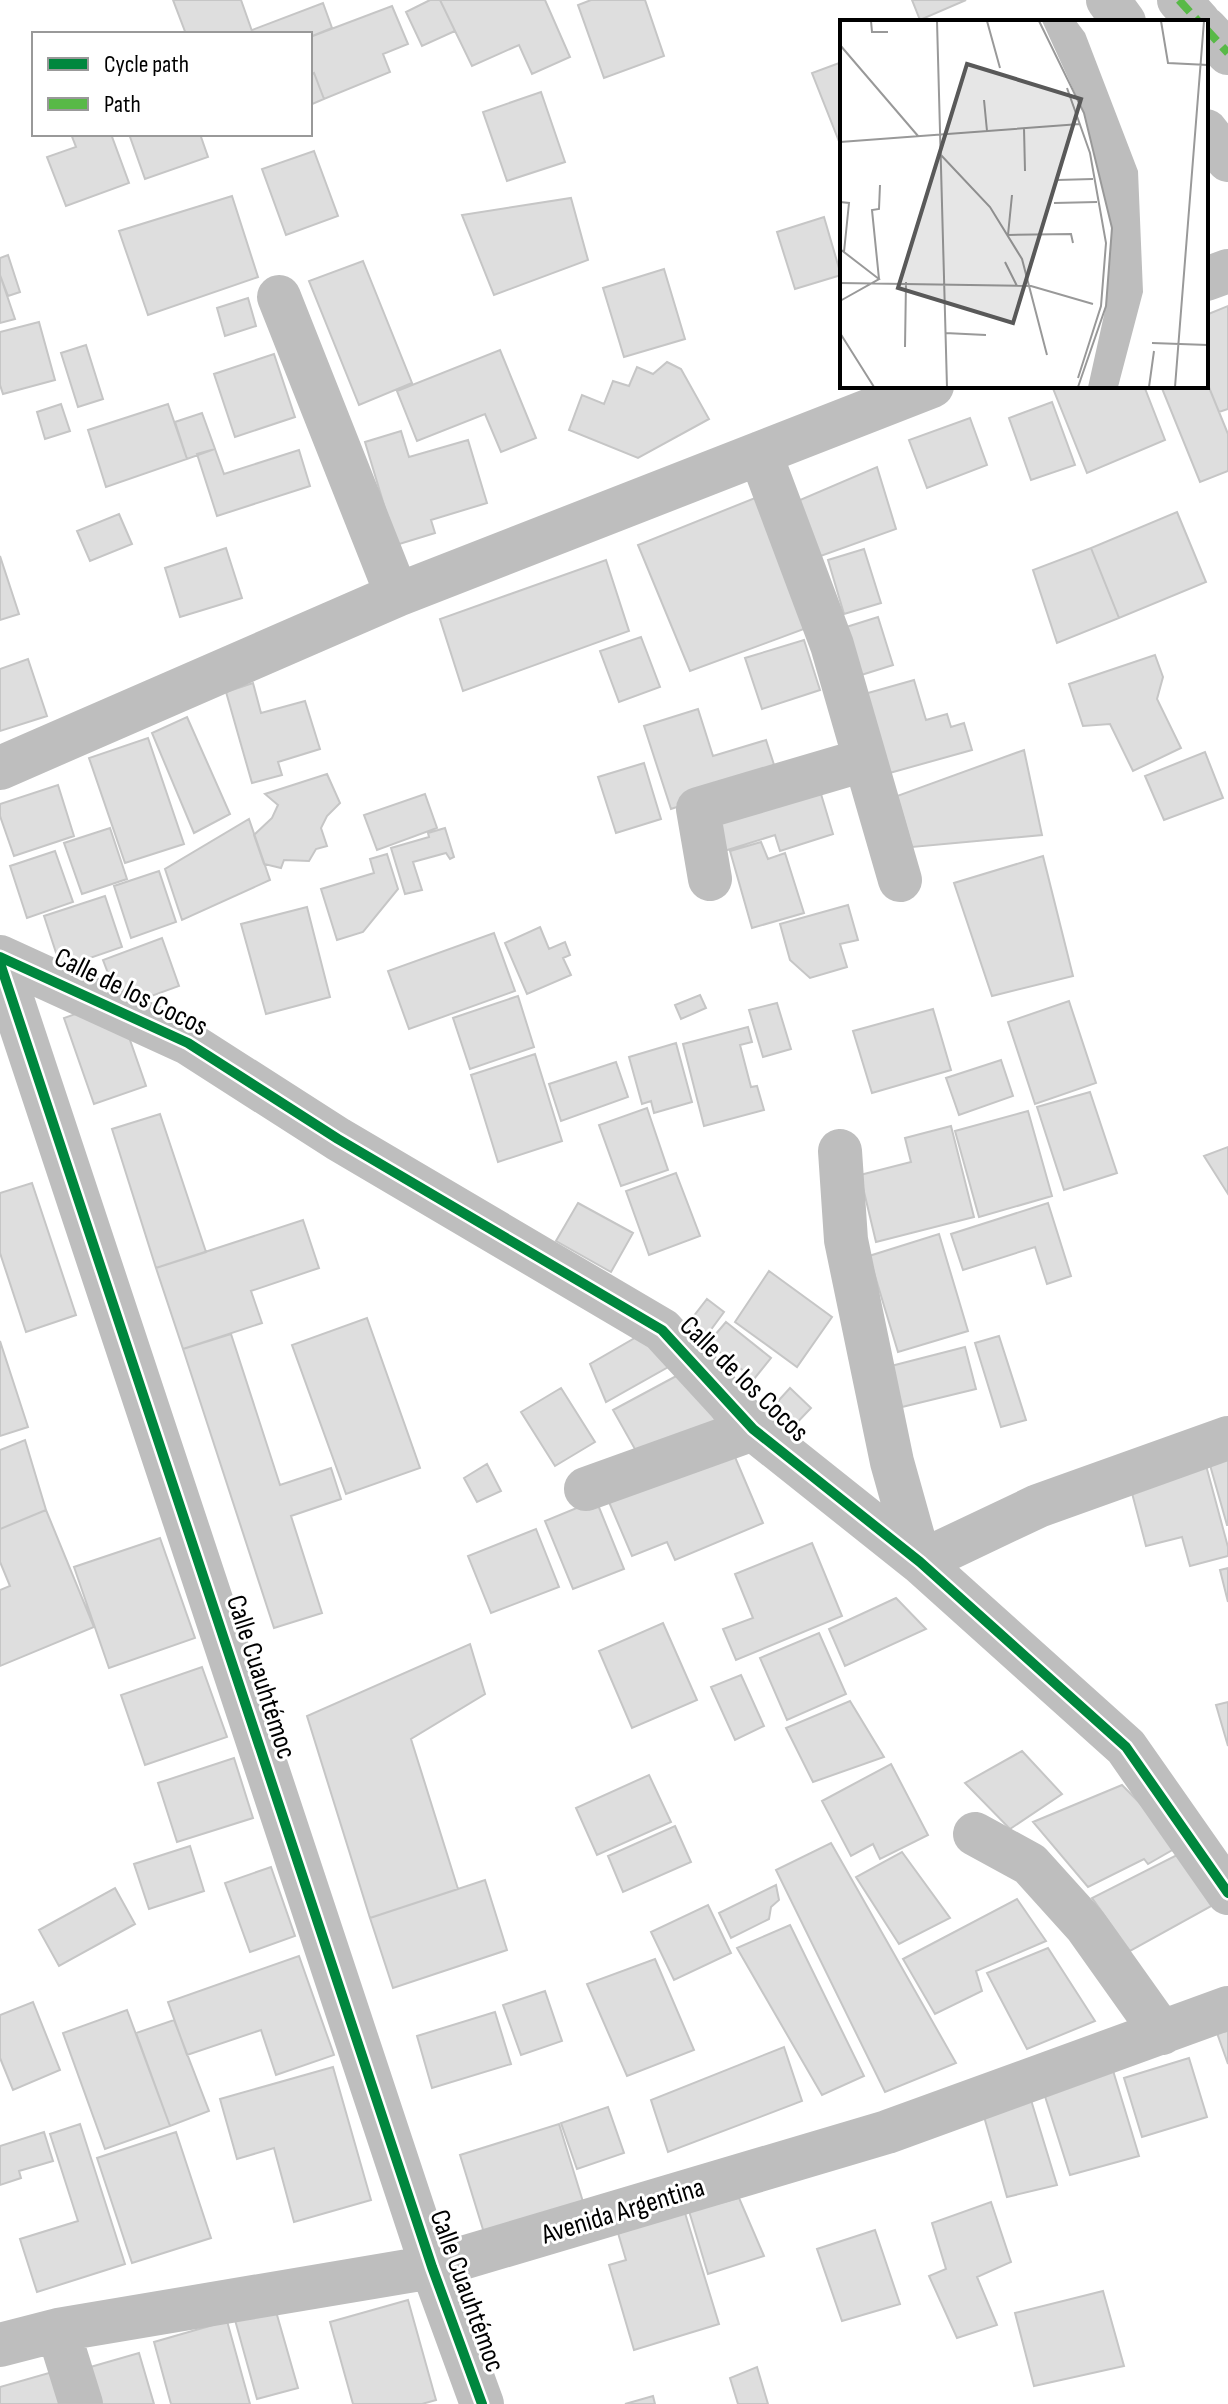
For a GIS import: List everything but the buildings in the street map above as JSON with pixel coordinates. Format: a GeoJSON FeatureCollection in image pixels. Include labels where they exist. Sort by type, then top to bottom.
{"type":"FeatureCollection","features":[{"type":"Feature","properties":{"kind":"street"},"geometry":{"type":"LineString","coordinates":[[1108,0],[1123,20]]}},
{"type":"Feature","properties":{"kind":"street"},"geometry":{"type":"LineString","coordinates":[[1179,0],[1197,20]]}},
{"type":"Feature","properties":{"kind":"street"},"geometry":{"type":"LineString","coordinates":[[1208,31],[1228,53]]}},
{"type":"Feature","properties":{"kind":"street"},"geometry":{"type":"LineString","coordinates":[[1208,134],[1228,160]]}},
{"type":"Feature","properties":{"kind":"street"},"geometry":{"type":"LineString","coordinates":[[1208,278],[1228,271]]}},
{"type":"Feature","properties":{"kind":"street"},"geometry":{"type":"LineString","coordinates":[[279,297],[397,595]]}},
{"type":"Feature","properties":{"kind":"street"},"geometry":{"type":"LineString","coordinates":[[0,768],[397,595],[927,388]]}},
{"type":"Feature","properties":{"kind":"street"},"geometry":{"type":"LineString","coordinates":[[760,453],[832,645],[900,880]]}},
{"type":"Feature","properties":{"kind":"street"},"geometry":{"type":"LineString","coordinates":[[710,879],[698,809],[864,760]]}},
{"type":"Feature","properties":{"kind":"street","name":"Calle de los Cocos"},"geometry":{"type":"LineString","coordinates":[[0,960],[188,1043],[338,1139],[662,1330],[753,1429],[920,1562],[1126,1747],[1228,1893]]}},
{"type":"Feature","properties":{"kind":"street","name":"Calle Cuauhtémoc"},"geometry":{"type":"LineString","coordinates":[[0,960],[432,2267],[482,2404]]}},
{"type":"Feature","properties":{"kind":"street"},"geometry":{"type":"LineString","coordinates":[[840,1151],[846,1240],[892,1462],[920,1562],[1038,1506],[1228,1438]]}},
{"type":"Feature","properties":{"kind":"street"},"geometry":{"type":"LineString","coordinates":[[586,1489],[753,1429]]}},
{"type":"Feature","properties":{"kind":"street"},"geometry":{"type":"LineString","coordinates":[[975,1834],[1030,1864],[1086,1926],[1162,2033]]}},
{"type":"Feature","properties":{"kind":"street","name":"Avenida Argentina"},"geometry":{"type":"LineString","coordinates":[[0,2345],[58,2330],[432,2267],[887,2132],[1228,2008]]}},
{"type":"Feature","properties":{"kind":"street"},"geometry":{"type":"LineString","coordinates":[[58,2330],[81,2404]]}},
{"type":"Feature","properties":{"kind":"marked path"},"geometry":{"type":"LineString","coordinates":[[1179,0],[1197,20]]}},
{"type":"Feature","properties":{"kind":"marked path"},"geometry":{"type":"LineString","coordinates":[[1208,31],[1228,53]]}},
{"type":"Feature","properties":{"kind":"cycle path"},"geometry":{"type":"LineString","coordinates":[[0,957],[188,1043],[338,1139],[662,1330],[753,1429],[920,1562],[1126,1747],[1228,1893]]}},
{"type":"Feature","properties":{"kind":"cycle path"},"geometry":{"type":"LineString","coordinates":[[0,963],[432,2267],[482,2404]]}}]}
